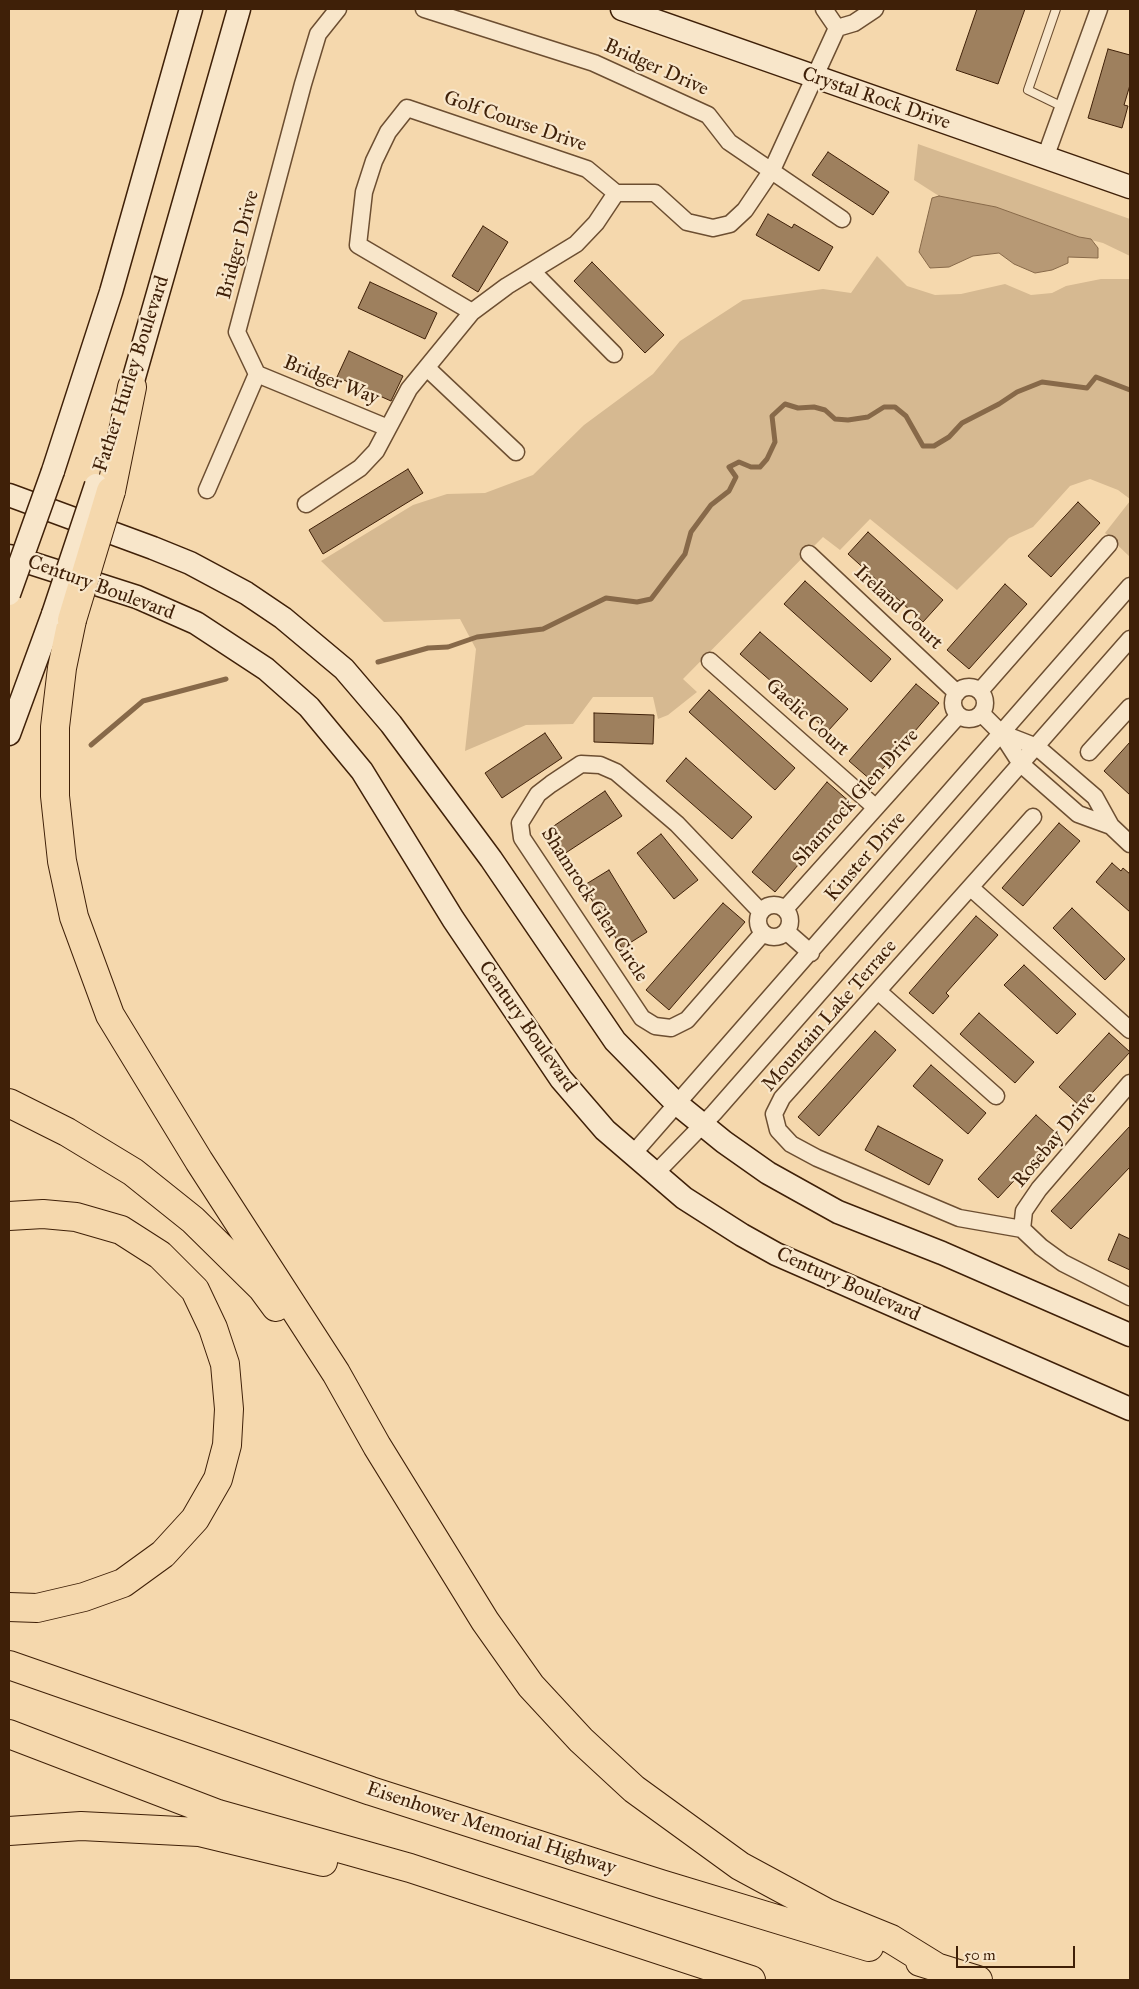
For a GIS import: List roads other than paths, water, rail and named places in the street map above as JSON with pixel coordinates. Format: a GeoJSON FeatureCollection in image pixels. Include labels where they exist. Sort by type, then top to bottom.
{"type":"FeatureCollection","features":[{"type":"Feature","properties":{"kind":"highway"},"geometry":{"type":"LineString","coordinates":[[132,387],[104,488],[63,617],[62,668],[55,727],[55,796],[62,861],[74,918],[110,1016],[199,1161],[336,1373],[377,1446],[490,1628],[531,1686],[581,1740],[634,1789],[740,1866],[827,1913],[891,1939],[938,1968]]}},
{"type":"Feature","properties":{"kind":"highway"},"geometry":{"type":"LineString","coordinates":[[9,1103],[67,1132],[133,1172],[194,1220],[262,1288],[377,1446]]}},
{"type":"Feature","properties":{"kind":"highway"},"geometry":{"type":"LineString","coordinates":[[9,1216],[43,1214],[76,1218],[120,1230],[160,1254],[195,1290],[213,1328],[225,1364],[229,1409],[228,1445],[218,1479],[195,1520],[163,1554],[123,1583],[84,1597],[37,1608],[9,1607]]}},
{"type":"Feature","properties":{"kind":"highway","name":"Eisenhower Memorial Highway"},"geometry":{"type":"LineString","coordinates":[[9,1665],[371,1791],[661,1884],[978,1980]]}},
{"type":"Feature","properties":{"kind":"highway"},"geometry":{"type":"LineString","coordinates":[[9,1734],[218,1814],[410,1868],[751,1980]]}},
{"type":"Feature","properties":{"kind":"highway"},"geometry":{"type":"LineString","coordinates":[[9,1831],[81,1826],[199,1832],[352,1869],[486,1911],[537,1910]]}},
{"type":"Feature","properties":{"kind":"street"},"geometry":{"type":"LineString","coordinates":[[9,594],[53,471],[111,292],[191,9]]}},
{"type":"Feature","properties":{"kind":"street","name":"Father Hurley Boulevard"},"geometry":{"type":"LineString","coordinates":[[132,387],[239,9]]}},
{"type":"Feature","properties":{"kind":"street","name":"Bridger Drive"},"geometry":{"type":"LineString","coordinates":[[257,374],[237,332],[310,59],[318,34],[338,9]]}},
{"type":"Feature","properties":{"kind":"street","name":"Bridger Drive"},"geometry":{"type":"LineString","coordinates":[[424,9],[594,63],[708,115],[729,142],[842,219]]}},
{"type":"Feature","properties":{"kind":"street","name":"Crystal Rock Drive"},"geometry":{"type":"LineString","coordinates":[[622,9],[1130,187]]}},
{"type":"Feature","properties":{"kind":"street"},"geometry":{"type":"LineString","coordinates":[[824,9],[837,28]]}},
{"type":"Feature","properties":{"kind":"street"},"geometry":{"type":"LineString","coordinates":[[306,504],[360,468],[376,451],[409,389],[472,312],[506,286],[576,244],[596,222],[616,193],[655,193],[687,222],[713,228],[730,224],[744,210],[772,170],[837,28],[854,23],[875,9]]}},
{"type":"Feature","properties":{"kind":"street"},"geometry":{"type":"LineString","coordinates":[[1045,158],[1099,9]]}},
{"type":"Feature","properties":{"kind":"street","name":"Golf Course Drive"},"geometry":{"type":"LineString","coordinates":[[472,312],[358,245],[364,192],[374,162],[388,132],[408,108],[587,169],[616,193]]}},
{"type":"Feature","properties":{"kind":"street"},"geometry":{"type":"LineString","coordinates":[[532,272],[614,354]]}},
{"type":"Feature","properties":{"kind":"street"},"geometry":{"type":"LineString","coordinates":[[427,368],[516,452]]}},
{"type":"Feature","properties":{"kind":"street"},"geometry":{"type":"LineString","coordinates":[[207,490],[257,374]]}},
{"type":"Feature","properties":{"kind":"street","name":"Bridger Way"},"geometry":{"type":"LineString","coordinates":[[257,374],[388,428]]}},
{"type":"Feature","properties":{"kind":"street"},"geometry":{"type":"LineString","coordinates":[[9,495],[153,548],[198,568],[246,593],[283,618],[344,670],[391,724],[491,859],[615,1041],[676,1103],[703,1125],[768,1173],[838,1212],[942,1253],[1130,1335]]}},
{"type":"Feature","properties":{"kind":"street"},"geometry":{"type":"LineString","coordinates":[[980,691],[1108,544]]}},
{"type":"Feature","properties":{"kind":"street","name":"Ireland Court"},"geometry":{"type":"LineString","coordinates":[[809,554],[957,693]]}},
{"type":"Feature","properties":{"kind":"street","name":"Century Boulevard"},"geometry":{"type":"LineString","coordinates":[[9,556],[137,597],[196,623],[266,669],[309,708],[362,771],[453,919],[561,1079],[605,1130],[684,1198],[776,1254],[1130,1409]]}},
{"type":"Feature","properties":{"kind":"street","name":"Kinster Drive"},"geometry":{"type":"LineString","coordinates":[[632,1155],[1130,586]]}},
{"type":"Feature","properties":{"kind":"street"},"geometry":{"type":"LineString","coordinates":[[9,734],[63,617]]}},
{"type":"Feature","properties":{"kind":"street"},"geometry":{"type":"LineString","coordinates":[[655,1174],[703,1125],[1130,639]]}},
{"type":"Feature","properties":{"kind":"street","name":"Gaelic Court"},"geometry":{"type":"LineString","coordinates":[[710,661],[875,807]]}},
{"type":"Feature","properties":{"kind":"street"},"geometry":{"type":"LineString","coordinates":[[965,687],[973,687],[980,691],[986,700],[982,714],[970,720],[958,716],[953,703],[957,693],[965,687]]}},
{"type":"Feature","properties":{"kind":"street"},"geometry":{"type":"LineString","coordinates":[[1089,752],[1130,707]]}},
{"type":"Feature","properties":{"kind":"street"},"geometry":{"type":"LineString","coordinates":[[982,714],[1001,734],[1022,764],[1078,814],[1111,826]]}},
{"type":"Feature","properties":{"kind":"street","name":"Shamrock Glen Drive"},"geometry":{"type":"LineString","coordinates":[[785,909],[958,716]]}},
{"type":"Feature","properties":{"kind":"street"},"geometry":{"type":"LineString","coordinates":[[1001,734],[1037,747],[1095,797],[1111,826],[1130,844]]}},
{"type":"Feature","properties":{"kind":"street","name":"Shamrock Glen Circle"},"geometry":{"type":"LineString","coordinates":[[761,912],[704,855],[677,824],[616,772],[600,765],[582,764],[551,784],[538,794],[520,823],[522,838],[642,1018],[655,1026],[671,1028],[687,1020],[763,933]]}},
{"type":"Feature","properties":{"kind":"street","name":"Mountain Lake Terrace"},"geometry":{"type":"LineString","coordinates":[[1022,1229],[959,1218],[919,1203],[817,1158],[790,1144],[778,1130],[774,1114],[782,1098],[879,992],[1033,817]]}},
{"type":"Feature","properties":{"kind":"street"},"geometry":{"type":"LineString","coordinates":[[971,888],[1130,1030]]}},
{"type":"Feature","properties":{"kind":"street"},"geometry":{"type":"LineString","coordinates":[[770,905],[778,905],[785,909],[791,918],[791,926],[787,932],[775,938],[763,933],[758,922],[761,912],[770,905]]}},
{"type":"Feature","properties":{"kind":"street"},"geometry":{"type":"LineString","coordinates":[[787,932],[810,953]]}},
{"type":"Feature","properties":{"kind":"street"},"geometry":{"type":"LineString","coordinates":[[879,992],[996,1096]]}},
{"type":"Feature","properties":{"kind":"street","name":"Rosebay Drive"},"geometry":{"type":"LineString","coordinates":[[1022,1229],[1024,1211],[1039,1189],[1127,1094]]}},
{"type":"Feature","properties":{"kind":"street"},"geometry":{"type":"LineString","coordinates":[[1022,1229],[1041,1247],[1063,1263],[1130,1297]]}},
{"type":"Feature","properties":{"kind":"lane"},"geometry":{"type":"LineString","coordinates":[[1056,9],[1028,90],[1063,107]]}},
{"type":"Feature","properties":{"kind":"waterway"},"geometry":{"type":"LineString","coordinates":[[378,662],[428,648],[448,647],[477,637],[543,629],[606,598],[637,602],[651,599],[685,554],[691,532],[711,505],[729,491],[736,477],[729,467],[739,462],[751,467],[760,467],[767,459],[775,442],[772,416],[785,404],[798,408],[814,407],[825,410],[835,419],[848,420],[868,417],[884,407],[895,407],[906,416],[923,446],[934,446],[949,437],[962,423],[999,404],[1017,392],[1042,382],[1087,388],[1096,377],[1130,390]]}},
{"type":"Feature","properties":{"kind":"waterway"},"geometry":{"type":"LineString","coordinates":[[91,745],[143,701],[226,679]]}}]}
